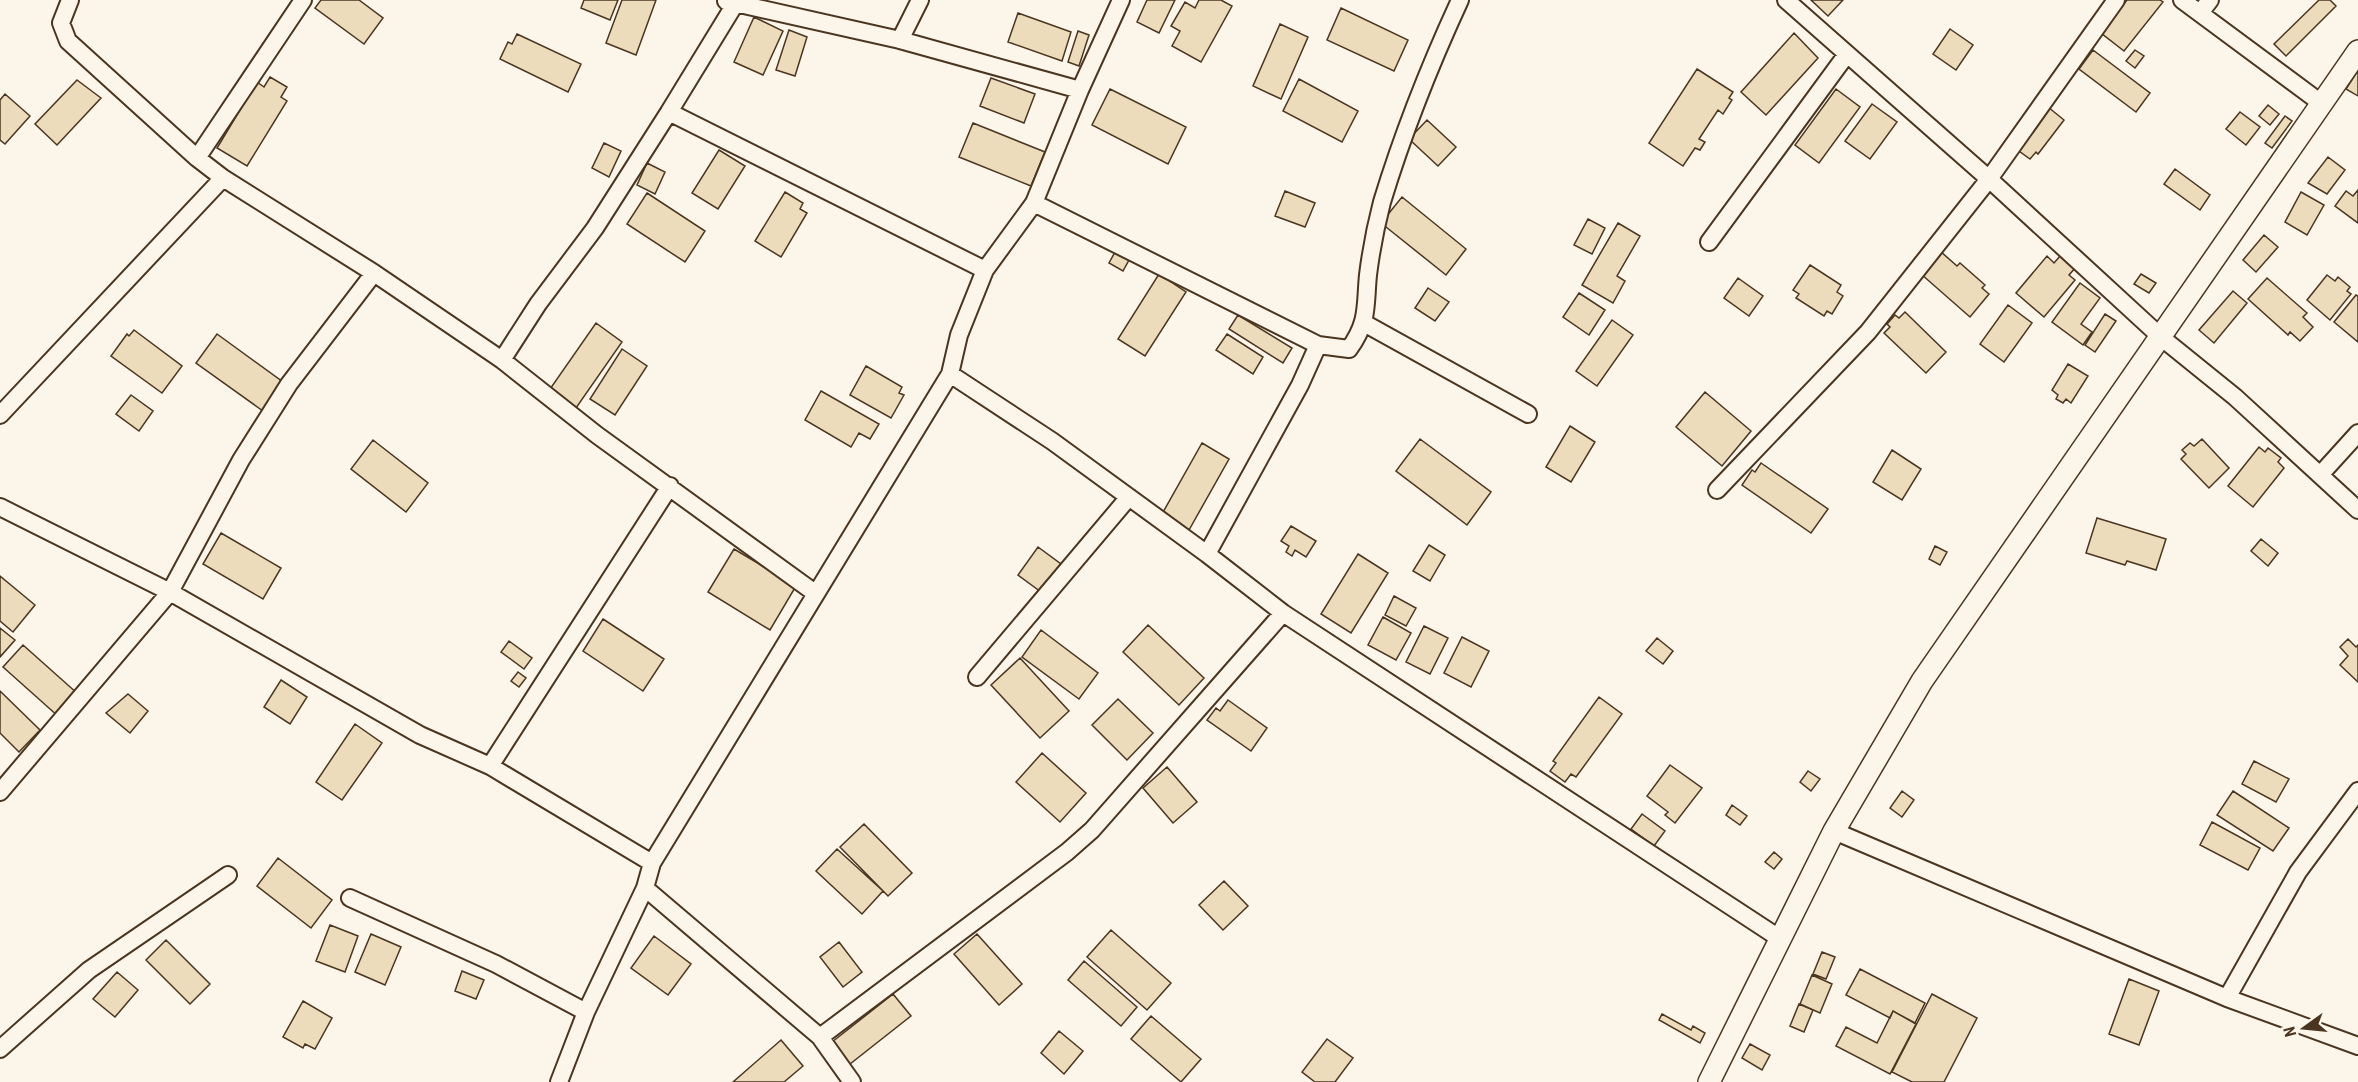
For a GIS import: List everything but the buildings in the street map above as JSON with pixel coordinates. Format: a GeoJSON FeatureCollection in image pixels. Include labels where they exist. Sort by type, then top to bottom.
{"type":"FeatureCollection","features":[{"type":"Feature","properties":{"kind":"street"},"geometry":{"type":"LineString","coordinates":[[70,0],[61,23],[68,40],[197,158],[224,178],[374,273],[502,360],[597,435],[815,593]]}},
{"type":"Feature","properties":{"kind":"street"},"geometry":{"type":"LineString","coordinates":[[197,158],[303,0]]}},
{"type":"Feature","properties":{"kind":"street"},"geometry":{"type":"LineString","coordinates":[[900,40],[920,0]]}},
{"type":"Feature","properties":{"kind":"street"},"geometry":{"type":"LineString","coordinates":[[563,1080],[586,1012],[645,888],[652,863],[950,374],[959,335],[985,270],[1034,203],[1080,90],[1121,0]]}},
{"type":"Feature","properties":{"kind":"street"},"geometry":{"type":"LineString","coordinates":[[1034,203],[1318,345],[1349,349],[1364,323],[1369,271],[1382,205],[1409,125],[1460,0]]}},
{"type":"Feature","properties":{"kind":"street"},"geometry":{"type":"LineString","coordinates":[[1786,0],[1989,179],[2162,338],[2235,397],[2358,510]]}},
{"type":"Feature","properties":{"kind":"street"},"geometry":{"type":"LineString","coordinates":[[1717,490],[1868,332],[1989,179],[2116,0]]}},
{"type":"Feature","properties":{"kind":"street"},"geometry":{"type":"LineString","coordinates":[[2182,0],[2205,7],[2321,103]]}},
{"type":"Feature","properties":{"kind":"street"},"geometry":{"type":"LineString","coordinates":[[502,360],[538,304],[595,228],[669,112],[730,2],[900,40],[1080,90]]}},
{"type":"Feature","properties":{"kind":"street"},"geometry":{"type":"LineString","coordinates":[[1709,1082],[1834,831],[1922,681],[2162,338],[2358,51]]}},
{"type":"Feature","properties":{"kind":"street"},"geometry":{"type":"LineString","coordinates":[[1709,242],[1847,54]]}},
{"type":"Feature","properties":{"kind":"street"},"geometry":{"type":"LineString","coordinates":[[669,112],[985,270]]}},
{"type":"Feature","properties":{"kind":"street"},"geometry":{"type":"LineString","coordinates":[[0,415],[224,178]]}},
{"type":"Feature","properties":{"kind":"street"},"geometry":{"type":"LineString","coordinates":[[0,792],[170,592],[241,460],[289,384],[374,273]]}},
{"type":"Feature","properties":{"kind":"street"},"geometry":{"type":"LineString","coordinates":[[1364,323],[1528,414]]}},
{"type":"Feature","properties":{"kind":"street"},"geometry":{"type":"LineString","coordinates":[[1207,554],[1300,385],[1318,345]]}},
{"type":"Feature","properties":{"kind":"street"},"geometry":{"type":"LineString","coordinates":[[950,374],[1052,441],[1207,554],[1283,613],[1779,938]]}},
{"type":"Feature","properties":{"kind":"street"},"geometry":{"type":"LineString","coordinates":[[2319,475],[2358,432]]}},
{"type":"Feature","properties":{"kind":"street"},"geometry":{"type":"LineString","coordinates":[[490,766],[670,486]]}},
{"type":"Feature","properties":{"kind":"street"},"geometry":{"type":"LineString","coordinates":[[977,677],[1129,497]]}},
{"type":"Feature","properties":{"kind":"street"},"geometry":{"type":"LineString","coordinates":[[0,507],[170,592],[420,735],[490,766],[652,863]]}},
{"type":"Feature","properties":{"kind":"street"},"geometry":{"type":"LineString","coordinates":[[820,1037],[1067,852],[1092,830],[1283,613]]}},
{"type":"Feature","properties":{"kind":"street"},"geometry":{"type":"LineString","coordinates":[[2227,998],[2298,872],[2358,791]]}},
{"type":"Feature","properties":{"kind":"street"},"geometry":{"type":"LineString","coordinates":[[1834,831],[2227,998],[2358,1046]]}},
{"type":"Feature","properties":{"kind":"street"},"geometry":{"type":"LineString","coordinates":[[0,1049],[90,970],[228,875]]}},
{"type":"Feature","properties":{"kind":"street"},"geometry":{"type":"LineString","coordinates":[[645,888],[820,1037],[852,1082]]}},
{"type":"Feature","properties":{"kind":"street"},"geometry":{"type":"LineString","coordinates":[[350,898],[496,964],[586,1012]]}}]}
